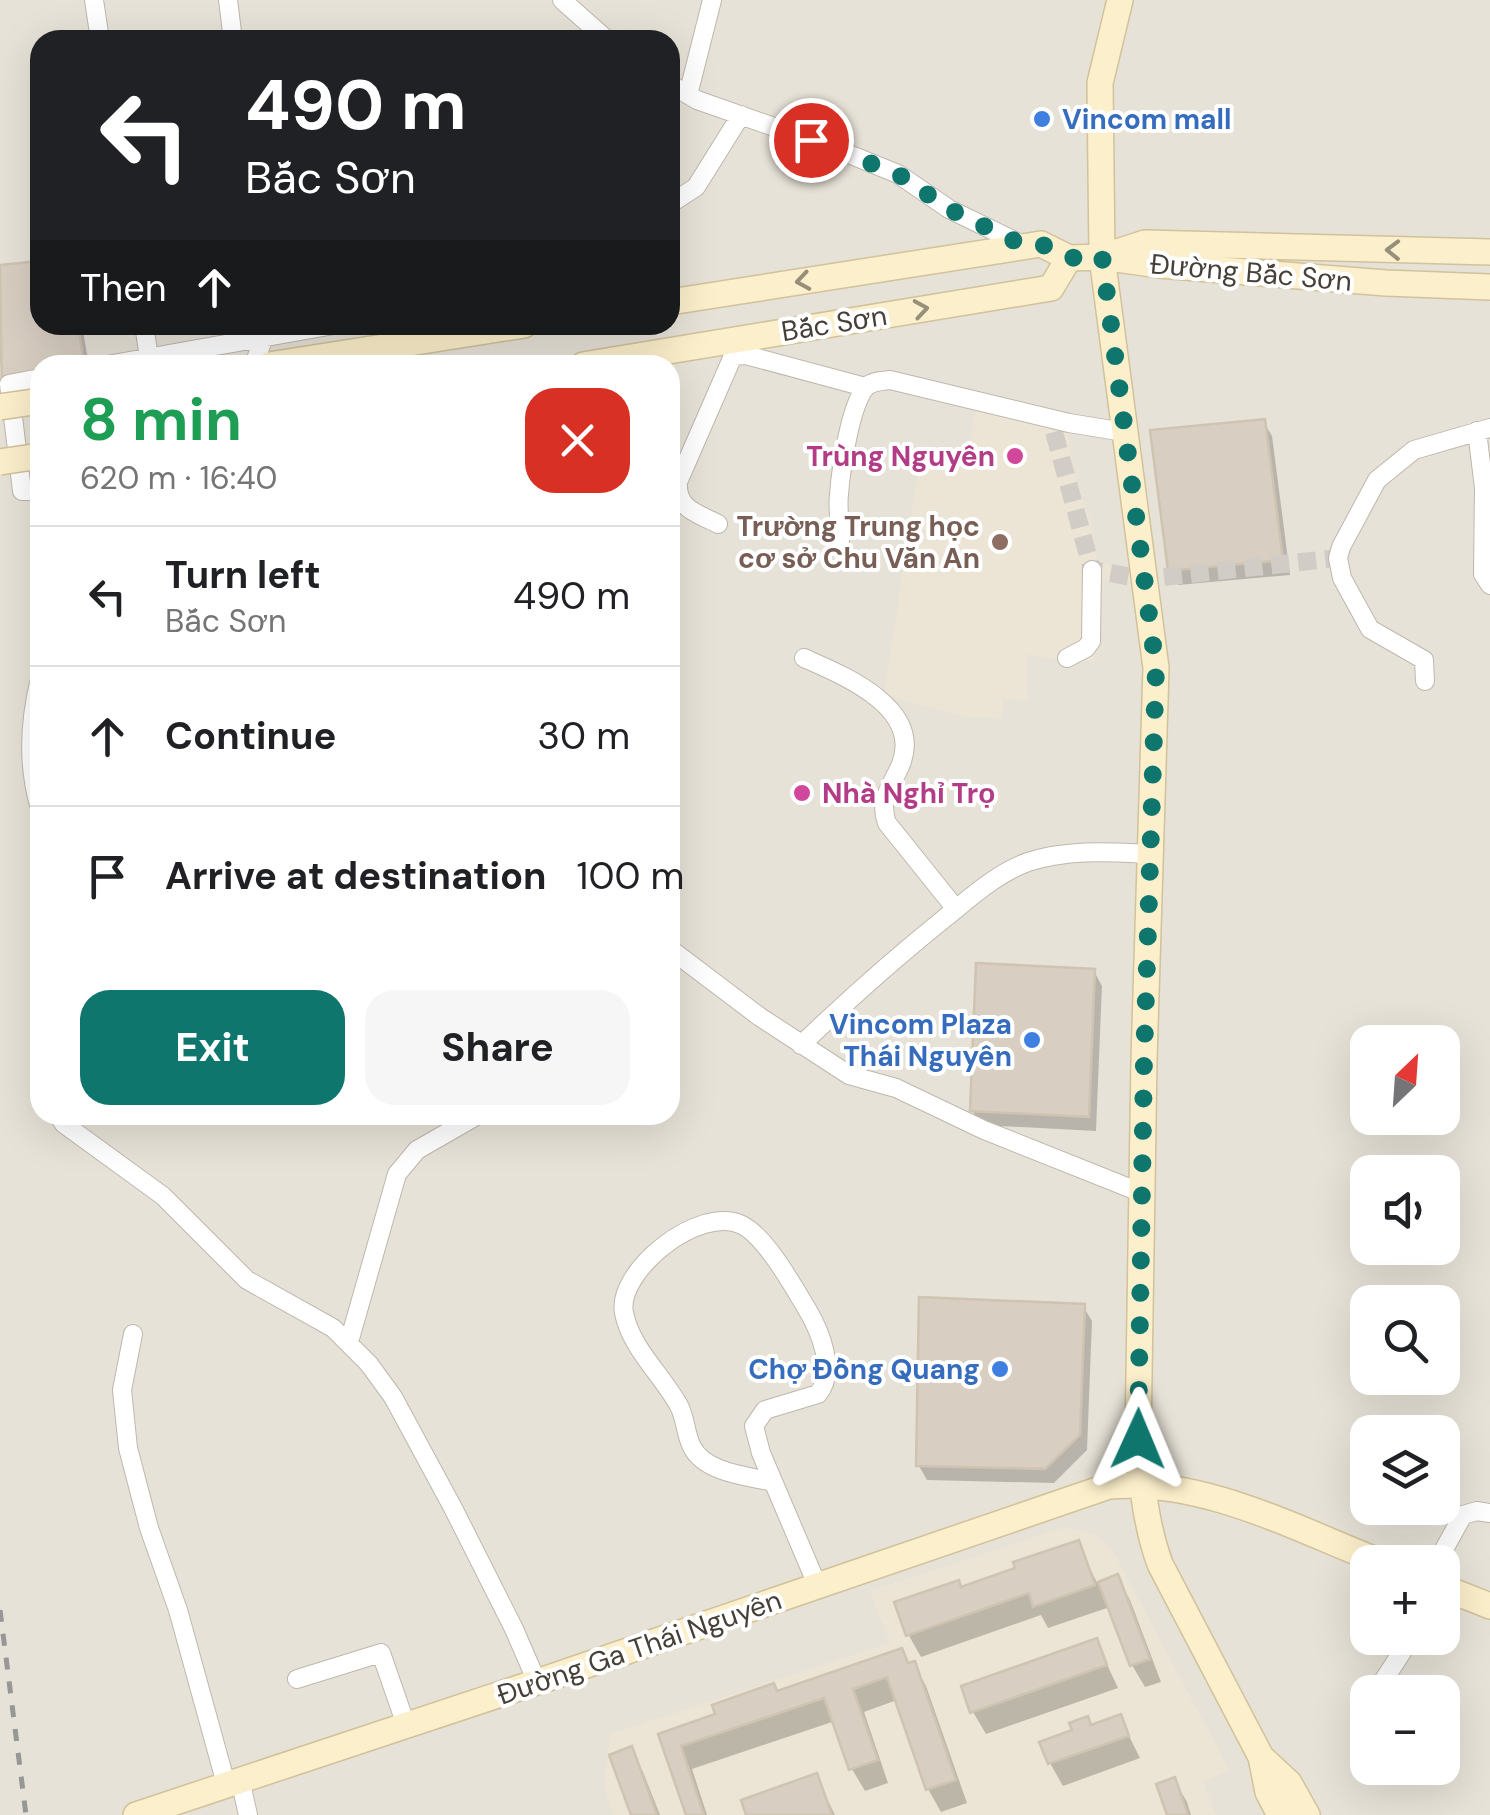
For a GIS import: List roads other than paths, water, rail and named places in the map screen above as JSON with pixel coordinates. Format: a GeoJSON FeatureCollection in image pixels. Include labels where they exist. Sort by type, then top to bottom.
{"type":"FeatureCollection","features":[{"type":"Feature","properties":{"kind":"main road"},"geometry":{"type":"LineString","coordinates":[[1120,0],[1100,83],[1102,256],[1156,668],[1138,1439],[1148,1531],[1160,1564],[1261,1757],[1268,1792],[1280,1815]]}},
{"type":"Feature","properties":{"kind":"main road","name":"Đường Bắc Sơn"},"geometry":{"type":"LineString","coordinates":[[1102,256],[1145,243],[1490,252]]}},
{"type":"Feature","properties":{"kind":"main road","name":"Bắc Sơn"},"geometry":{"type":"LineString","coordinates":[[680,300],[1041,244],[1069,258],[1102,256]]}},
{"type":"Feature","properties":{"kind":"main road","name":"Đường Bắc Sơn"},"geometry":{"type":"LineString","coordinates":[[1102,256],[1159,265],[1490,287]]}},
{"type":"Feature","properties":{"kind":"main road","name":"Bắc Sơn"},"geometry":{"type":"LineString","coordinates":[[646,355],[1051,288],[1069,258]]}},
{"type":"Feature","properties":{"kind":"main road"},"geometry":{"type":"LineString","coordinates":[[333,355],[460,335]]}},
{"type":"Feature","properties":{"kind":"main road"},"geometry":{"type":"LineString","coordinates":[[0,407],[30,402]]}},
{"type":"Feature","properties":{"kind":"main road"},"geometry":{"type":"LineString","coordinates":[[0,462],[30,458]]}},
{"type":"Feature","properties":{"kind":"main road"},"geometry":{"type":"LineString","coordinates":[[1142,1483],[1233,1504],[1350,1550]]}},
{"type":"Feature","properties":{"kind":"main road","name":"Đường Ga Thái Nguyên"},"geometry":{"type":"LineString","coordinates":[[136,1815],[1093,1491],[1142,1483]]}},
{"type":"Feature","properties":{"kind":"main road"},"geometry":{"type":"LineString","coordinates":[[1460,1594],[1490,1606]]}},
{"type":"Feature","properties":{"kind":"main road"},"geometry":{"type":"LineString","coordinates":[[1261,1757],[1289,1783],[1307,1815]]}},
{"type":"Feature","properties":{"kind":"street"},"geometry":{"type":"LineString","coordinates":[[94,0],[98,30]]}},
{"type":"Feature","properties":{"kind":"street"},"geometry":{"type":"LineString","coordinates":[[228,0],[232,30]]}},
{"type":"Feature","properties":{"kind":"street"},"geometry":{"type":"LineString","coordinates":[[562,0],[584,9],[600,30]]}},
{"type":"Feature","properties":{"kind":"street"},"geometry":{"type":"LineString","coordinates":[[688,95],[712,0]]}},
{"type":"Feature","properties":{"kind":"street"},"geometry":{"type":"LineString","coordinates":[[680,90],[898,174],[949,209],[1025,246]]}},
{"type":"Feature","properties":{"kind":"street"},"geometry":{"type":"LineString","coordinates":[[680,197],[696,187],[741,115]]}},
{"type":"Feature","properties":{"kind":"street"},"geometry":{"type":"LineString","coordinates":[[174,355],[253,335]]}},
{"type":"Feature","properties":{"kind":"street"},"geometry":{"type":"LineString","coordinates":[[680,477],[733,356],[746,355],[865,387],[890,380],[1124,432]]}},
{"type":"Feature","properties":{"kind":"street"},"geometry":{"type":"LineString","coordinates":[[30,380],[9,384],[22,491],[30,491]]}},
{"type":"Feature","properties":{"kind":"street"},"geometry":{"type":"LineString","coordinates":[[840,542],[838,498],[852,422],[865,387]]}},
{"type":"Feature","properties":{"kind":"street"},"geometry":{"type":"LineString","coordinates":[[1425,682],[1424,660],[1370,629],[1342,578],[1338,558],[1377,480],[1414,450],[1484,430],[1483,574],[1490,585]]}},
{"type":"Feature","properties":{"kind":"street"},"geometry":{"type":"LineString","coordinates":[[680,499],[684,507],[718,524]]}},
{"type":"Feature","properties":{"kind":"street"},"geometry":{"type":"LineString","coordinates":[[1067,658],[1092,641],[1092,570]]}},
{"type":"Feature","properties":{"kind":"street"},"geometry":{"type":"LineString","coordinates":[[804,658],[862,685],[893,714],[904,747],[883,812],[956,909]]}},
{"type":"Feature","properties":{"kind":"street"},"geometry":{"type":"LineString","coordinates":[[800,1044],[877,972],[1012,868],[1085,852],[1150,854]]}},
{"type":"Feature","properties":{"kind":"street"},"geometry":{"type":"LineString","coordinates":[[680,956],[800,1044],[850,1075],[896,1088],[984,1130],[1142,1193]]}},
{"type":"Feature","properties":{"kind":"street"},"geometry":{"type":"LineString","coordinates":[[65,1125],[163,1196],[246,1280],[333,1328],[349,1342],[393,1397],[486,1572],[537,1682]]}},
{"type":"Feature","properties":{"kind":"street"},"geometry":{"type":"LineString","coordinates":[[349,1342],[397,1174],[417,1150],[461,1125]]}},
{"type":"Feature","properties":{"kind":"street"},"geometry":{"type":"LineString","coordinates":[[774,1482],[722,1470],[704,1462],[693,1450],[680,1406],[634,1340],[624,1314],[626,1291],[646,1264],[696,1224],[713,1220],[746,1226],[763,1243],[820,1330],[825,1356],[822,1390],[765,1410],[754,1426],[818,1587]]}},
{"type":"Feature","properties":{"kind":"street"},"geometry":{"type":"LineString","coordinates":[[134,1334],[122,1390],[128,1448],[149,1528],[233,1782],[248,1815]]}},
{"type":"Feature","properties":{"kind":"street"},"geometry":{"type":"LineString","coordinates":[[1446,1545],[1463,1515],[1490,1513]]}},
{"type":"Feature","properties":{"kind":"street"},"geometry":{"type":"LineString","coordinates":[[297,1680],[380,1653],[406,1725]]}},
{"type":"Feature","properties":{"kind":"tunnel"},"geometry":{"type":"LineString","coordinates":[[1054,432],[1092,570],[1144,579],[1338,558]]}},
{"type":"Feature","properties":{"kind":"railway"},"geometry":{"type":"LineString","coordinates":[[0,1610],[26,1815]]}},
{"type":"Feature","properties":{"kind":"place","name":"Vincom mall"},"geometry":{"type":"Point","coordinates":[1042,119]}},
{"type":"Feature","properties":{"kind":"place","name":"Trùng Nguyên"},"geometry":{"type":"Point","coordinates":[1015,456]}},
{"type":"Feature","properties":{"kind":"place","name":"Trường Trung học cơ sở Chu Văn An"},"geometry":{"type":"Point","coordinates":[1000,542]}},
{"type":"Feature","properties":{"kind":"place","name":"Nhà Nghỉ Trọ"},"geometry":{"type":"Point","coordinates":[802,793]}},
{"type":"Feature","properties":{"kind":"place","name":"Vincom Plaza Thái Nguyên"},"geometry":{"type":"Point","coordinates":[1032,1040]}},
{"type":"Feature","properties":{"kind":"place","name":"Chợ Đồng Quang"},"geometry":{"type":"Point","coordinates":[1000,1369]}}]}
